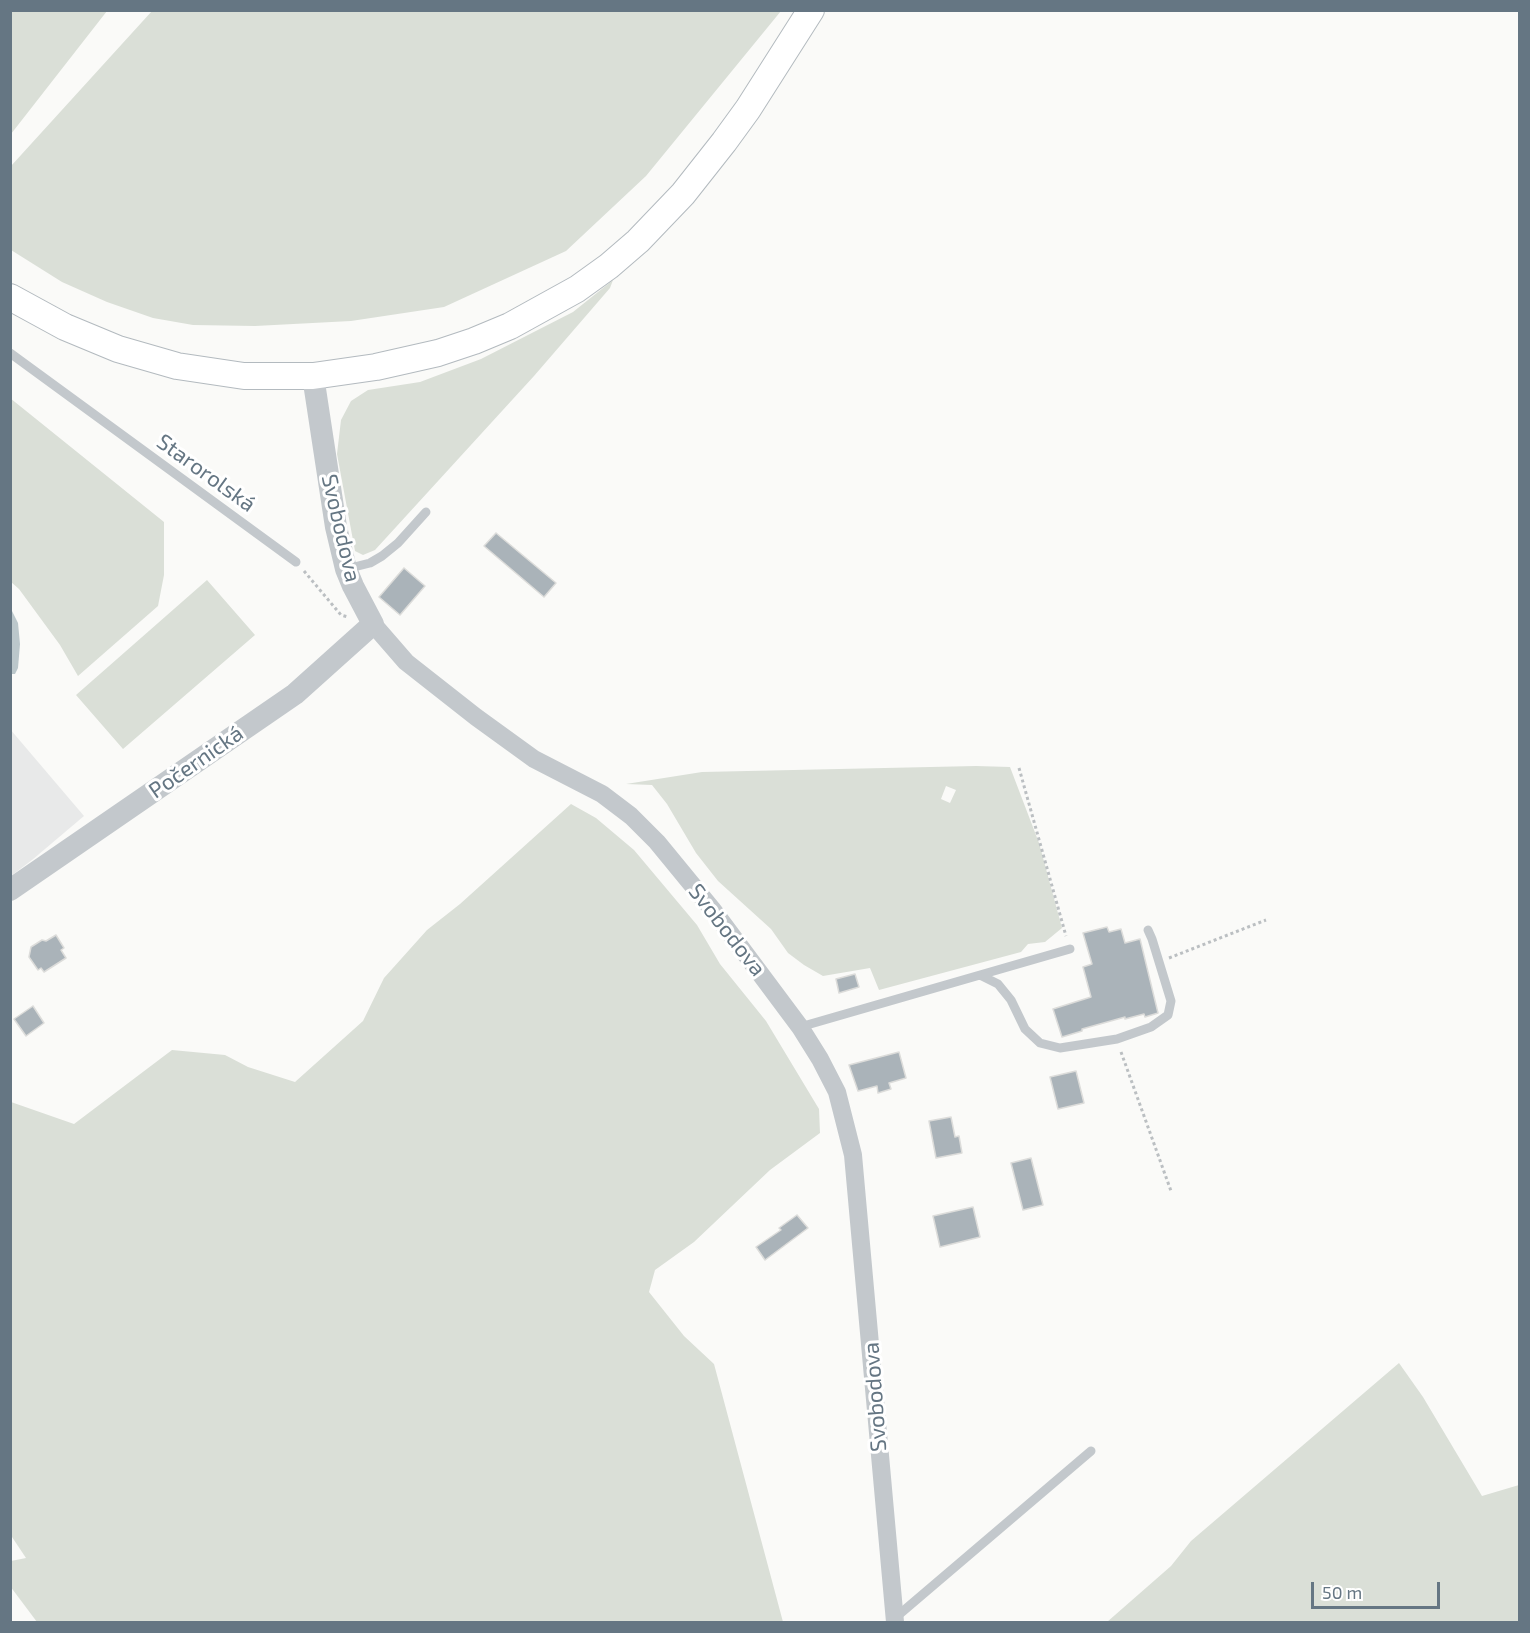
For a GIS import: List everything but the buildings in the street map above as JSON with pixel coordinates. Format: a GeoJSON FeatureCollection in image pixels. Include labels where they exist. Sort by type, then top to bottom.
{"type":"FeatureCollection","features":[{"type":"Feature","properties":{"kind":"main road"},"geometry":{"type":"LineString","coordinates":[[10,297],[91,339],[156,361],[244,376],[314,376],[407,361],[474,341],[544,309],[609,267],[638,242],[701,172],[748,108],[811,10]]}},
{"type":"Feature","properties":{"kind":"street","name":"Svobodova"},"geometry":{"type":"LineString","coordinates":[[314,376],[336,527],[346,569],[373,624],[406,662],[476,717],[534,759],[602,794],[631,816],[657,842],[712,909],[800,1027],[837,1092],[853,1155],[895,1620]]}},
{"type":"Feature","properties":{"kind":"street","name":"Počernická"},"geometry":{"type":"LineString","coordinates":[[10,890],[295,694],[373,624]]}},
{"type":"Feature","properties":{"kind":"lane","name":"Starorolská"},"geometry":{"type":"LineString","coordinates":[[10,353],[296,562]]}},
{"type":"Feature","properties":{"kind":"lane"},"geometry":{"type":"LineString","coordinates":[[346,569],[370,563],[382,556],[398,543],[426,512]]}},
{"type":"Feature","properties":{"kind":"lane"},"geometry":{"type":"LineString","coordinates":[[980,975],[998,984],[1011,1000],[1024,1029],[1040,1043],[1060,1048],[1117,1039],[1151,1027],[1168,1015],[1171,1001],[1148,930]]}},
{"type":"Feature","properties":{"kind":"lane"},"geometry":{"type":"LineString","coordinates":[[800,1027],[1070,950]]}},
{"type":"Feature","properties":{"kind":"lane"},"geometry":{"type":"LineString","coordinates":[[895,1620],[1091,1451]]}},
{"type":"Feature","properties":{"kind":"path"},"geometry":{"type":"LineString","coordinates":[[296,562],[340,615],[373,624]]}},
{"type":"Feature","properties":{"kind":"path"},"geometry":{"type":"LineString","coordinates":[[1019,768],[1070,950]]}},
{"type":"Feature","properties":{"kind":"path"},"geometry":{"type":"LineString","coordinates":[[1159,962],[1266,920]]}},
{"type":"Feature","properties":{"kind":"path"},"geometry":{"type":"LineString","coordinates":[[1117,1039],[1171,1191]]}},
{"type":"Feature","properties":{"kind":"shaded area"},"geometry":{"type":"Polygon","coordinates":[[[10,11],[107,11],[11,134],[10,11]]]}},
{"type":"Feature","properties":{"kind":"shaded area"},"geometry":{"type":"Polygon","coordinates":[[[152,11],[781,11],[646,176],[566,251],[444,307],[351,321],[255,326],[193,325],[153,318],[107,302],[62,282],[11,250],[11,166],[152,11]]]}},
{"type":"Feature","properties":{"kind":"shaded area"},"geometry":{"type":"Polygon","coordinates":[[[613,280],[610,288],[534,376],[375,550],[363,555],[355,551],[337,454],[341,420],[351,401],[368,390],[420,382],[481,359],[573,312],[613,280]]]}},
{"type":"Feature","properties":{"kind":"shaded area"},"geometry":{"type":"Polygon","coordinates":[[[10,398],[164,522],[164,575],[158,606],[78,676],[60,645],[19,589],[11,582],[10,398]]]}},
{"type":"Feature","properties":{"kind":"shaded area"},"geometry":{"type":"Polygon","coordinates":[[[207,580],[255,635],[123,749],[76,695],[207,580]]]}},
{"type":"Feature","properties":{"kind":"shaded area"},"geometry":{"type":"Polygon","coordinates":[[[11,609],[18,623],[20,644],[18,668],[15,674],[11,674],[11,609]]]}},
{"type":"Feature","properties":{"kind":"shaded area"},"geometry":{"type":"Polygon","coordinates":[[[10,729],[84,816],[11,876],[10,729]]]}},
{"type":"Feature","properties":{"kind":"shaded area"},"geometry":{"type":"Polygon","coordinates":[[[1010,767],[1039,843],[1062,928],[1045,942],[1028,944],[1021,952],[879,990],[870,968],[823,976],[788,953],[771,929],[718,881],[696,853],[667,804],[652,785],[626,784],[702,772],[1010,767]],[[946,786],[941,799],[950,803],[956,790],[946,786]]]}},
{"type":"Feature","properties":{"kind":"shaded area"},"geometry":{"type":"Polygon","coordinates":[[[571,804],[596,818],[634,850],[697,925],[720,964],[766,1021],[819,1109],[820,1133],[770,1170],[694,1242],[655,1270],[649,1292],[684,1336],[714,1364],[783,1622],[37,1622],[10,1586],[11,1561],[26,1558],[10,1534],[11,1102],[74,1124],[172,1050],[225,1055],[248,1067],[295,1082],[363,1021],[384,978],[427,930],[460,904],[571,804]]]}},
{"type":"Feature","properties":{"kind":"shaded area"},"geometry":{"type":"Polygon","coordinates":[[[1399,1363],[1423,1397],[1482,1496],[1519,1485],[1519,1622],[1107,1622],[1171,1566],[1191,1541],[1399,1363]]]}}]}
